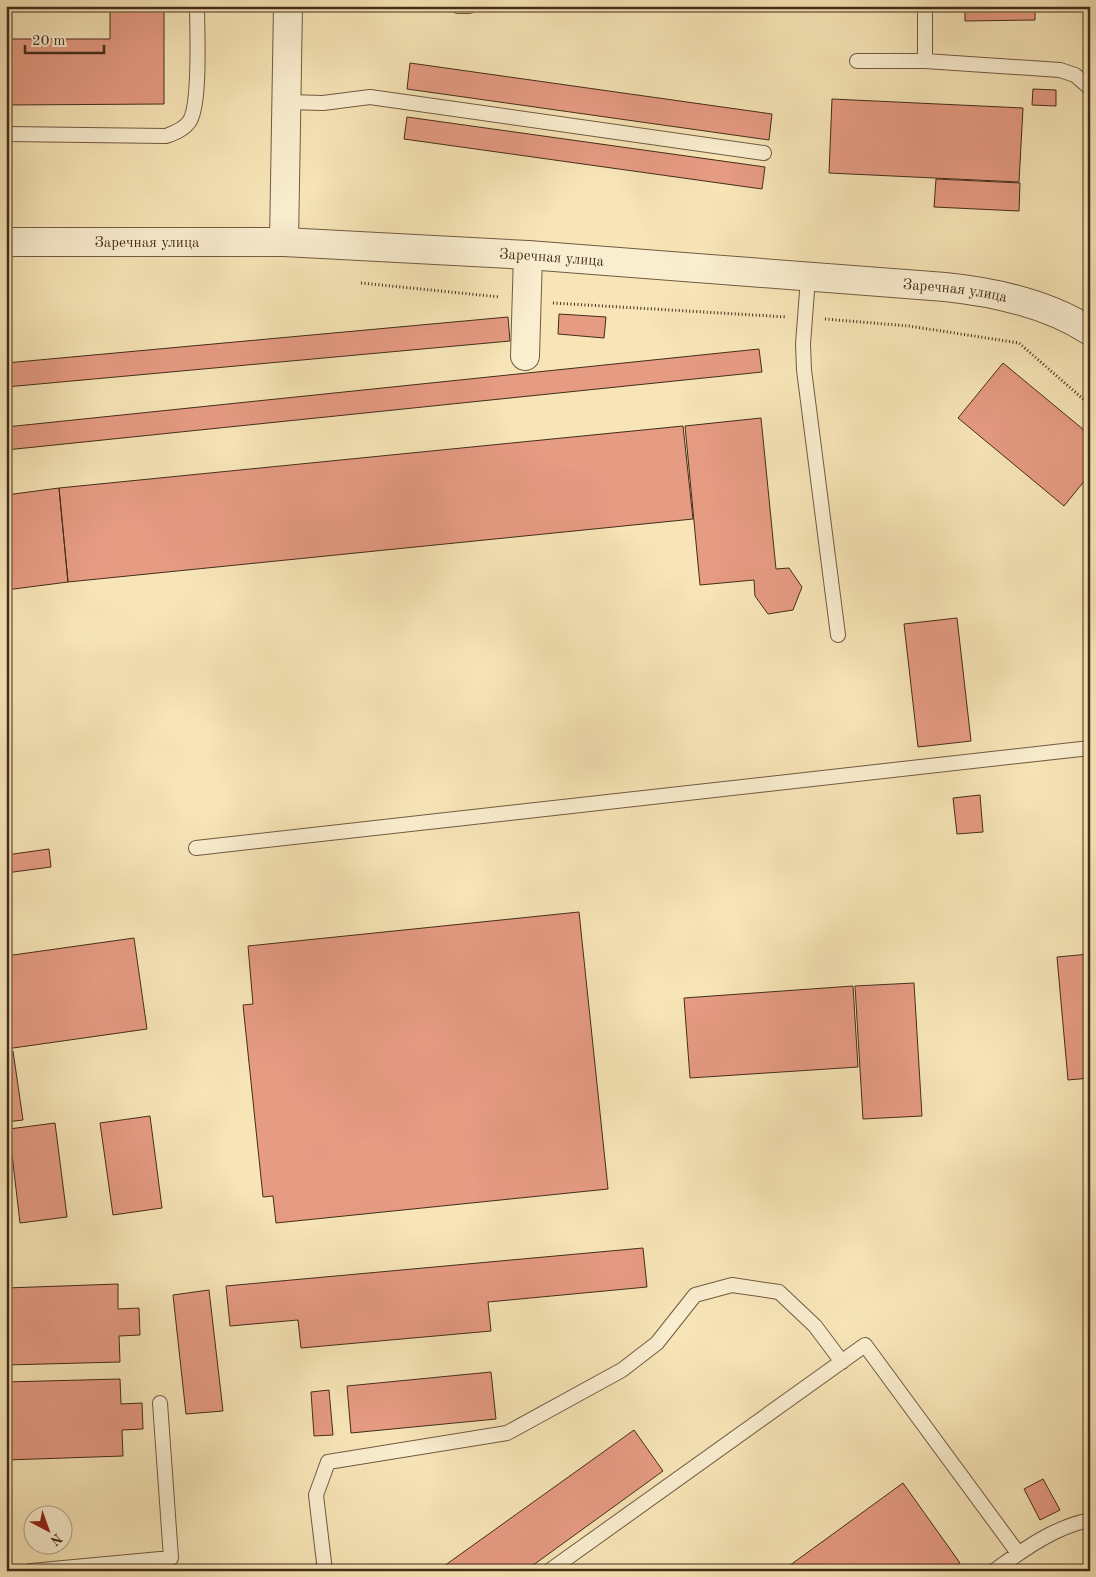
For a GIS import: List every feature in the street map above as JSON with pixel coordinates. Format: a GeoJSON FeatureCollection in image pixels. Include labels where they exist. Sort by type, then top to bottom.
{"type":"FeatureCollection","features":[{"type":"Feature","properties":{"kind":"street"},"geometry":{"type":"LineString","coordinates":[[284,242],[288,6]]}},
{"type":"Feature","properties":{"kind":"street","name":"Заречная улица"},"geometry":{"type":"LineString","coordinates":[[6,242],[284,242],[528,255],[808,278],[945,287],[995,295],[1031,304],[1067,318],[1090,331]]}},
{"type":"Feature","properties":{"kind":"street"},"geometry":{"type":"LineString","coordinates":[[525,356],[528,255]]}},
{"type":"Feature","properties":{"kind":"lane"},"geometry":{"type":"LineString","coordinates":[[6,134],[166,136],[178,131],[189,122],[196,107],[197,6]]}},
{"type":"Feature","properties":{"kind":"lane"},"geometry":{"type":"LineString","coordinates":[[458,6],[468,6]]}},
{"type":"Feature","properties":{"kind":"lane"},"geometry":{"type":"LineString","coordinates":[[925,61],[926,6]]}},
{"type":"Feature","properties":{"kind":"lane"},"geometry":{"type":"LineString","coordinates":[[857,61],[925,61],[1060,70],[1075,75],[1090,88]]}},
{"type":"Feature","properties":{"kind":"lane"},"geometry":{"type":"LineString","coordinates":[[287,102],[323,103],[370,97],[764,153]]}},
{"type":"Feature","properties":{"kind":"lane"},"geometry":{"type":"LineString","coordinates":[[808,278],[804,370],[838,634]]}},
{"type":"Feature","properties":{"kind":"lane"},"geometry":{"type":"LineString","coordinates":[[196,848],[1090,748]]}},
{"type":"Feature","properties":{"kind":"lane"},"geometry":{"type":"LineString","coordinates":[[325,1571],[316,1495],[328,1462],[507,1433],[622,1370],[657,1343],[695,1294],[732,1285],[779,1292],[815,1326],[842,1362]]}},
{"type":"Feature","properties":{"kind":"lane"},"geometry":{"type":"LineString","coordinates":[[549,1571],[865,1345],[1018,1554]]}},
{"type":"Feature","properties":{"kind":"lane"},"geometry":{"type":"LineString","coordinates":[[32,1571],[171,1558],[160,1403]]}},
{"type":"Feature","properties":{"kind":"lane"},"geometry":{"type":"LineString","coordinates":[[994,1571],[1060,1529],[1090,1520]]}},
{"type":"Feature","properties":{"kind":"path"},"geometry":{"type":"LineString","coordinates":[[362,283],[527,300],[909,326],[1019,343],[1090,405]]}},
{"type":"Feature","properties":{"kind":"building"},"geometry":{"type":"Polygon","coordinates":[[[110,6],[164,6],[164,104],[6,105],[6,39],[110,39],[110,6]]]}},
{"type":"Feature","properties":{"kind":"building"},"geometry":{"type":"Polygon","coordinates":[[[965,6],[1035,6],[1035,20],[965,21],[965,6]]]}},
{"type":"Feature","properties":{"kind":"building"},"geometry":{"type":"Polygon","coordinates":[[[410,63],[772,114],[769,140],[407,89],[410,63]]]}},
{"type":"Feature","properties":{"kind":"building"},"geometry":{"type":"Polygon","coordinates":[[[1033,89],[1056,90],[1056,106],[1032,105],[1033,89]]]}},
{"type":"Feature","properties":{"kind":"building"},"geometry":{"type":"Polygon","coordinates":[[[832,99],[1023,108],[1019,182],[829,173],[832,99]]]}},
{"type":"Feature","properties":{"kind":"building"},"geometry":{"type":"Polygon","coordinates":[[[407,117],[765,167],[762,189],[404,139],[407,117]]]}},
{"type":"Feature","properties":{"kind":"building"},"geometry":{"type":"Polygon","coordinates":[[[936,179],[1020,183],[1019,211],[934,207],[936,179]]]}},
{"type":"Feature","properties":{"kind":"building"},"geometry":{"type":"Polygon","coordinates":[[[559,314],[606,317],[604,338],[558,334],[559,314]]]}},
{"type":"Feature","properties":{"kind":"building"},"geometry":{"type":"Polygon","coordinates":[[[508,317],[510,341],[6,387],[6,363],[508,317]]]}},
{"type":"Feature","properties":{"kind":"building"},"geometry":{"type":"Polygon","coordinates":[[[759,349],[762,372],[6,450],[6,427],[759,349]]]}},
{"type":"Feature","properties":{"kind":"building"},"geometry":{"type":"Polygon","coordinates":[[[1003,363],[1090,435],[1090,474],[1064,506],[958,418],[1003,363]]]}},
{"type":"Feature","properties":{"kind":"building"},"geometry":{"type":"Polygon","coordinates":[[[761,418],[776,569],[789,568],[802,587],[793,610],[768,614],[755,596],[754,580],[700,585],[685,426],[761,418]]]}},
{"type":"Feature","properties":{"kind":"building"},"geometry":{"type":"Polygon","coordinates":[[[683,426],[693,519],[68,582],[59,488],[683,426]]]}},
{"type":"Feature","properties":{"kind":"building"},"geometry":{"type":"Polygon","coordinates":[[[59,488],[68,582],[6,590],[6,495],[59,488]]]}},
{"type":"Feature","properties":{"kind":"building"},"geometry":{"type":"Polygon","coordinates":[[[957,618],[971,741],[918,747],[904,624],[957,618]]]}},
{"type":"Feature","properties":{"kind":"building"},"geometry":{"type":"Polygon","coordinates":[[[980,795],[983,832],[957,834],[953,798],[980,795]]]}},
{"type":"Feature","properties":{"kind":"building"},"geometry":{"type":"Polygon","coordinates":[[[49,849],[51,867],[6,873],[6,855],[49,849]]]}},
{"type":"Feature","properties":{"kind":"building"},"geometry":{"type":"Polygon","coordinates":[[[579,912],[608,1189],[276,1223],[273,1196],[263,1197],[243,1005],[253,1004],[248,946],[579,912]]]}},
{"type":"Feature","properties":{"kind":"building"},"geometry":{"type":"Polygon","coordinates":[[[134,938],[147,1029],[6,1049],[6,956],[134,938]]]}},
{"type":"Feature","properties":{"kind":"building"},"geometry":{"type":"Polygon","coordinates":[[[1090,954],[1090,1078],[1068,1080],[1057,957],[1090,954]]]}},
{"type":"Feature","properties":{"kind":"building"},"geometry":{"type":"Polygon","coordinates":[[[914,983],[922,1116],[863,1119],[855,986],[914,983]]]}},
{"type":"Feature","properties":{"kind":"building"},"geometry":{"type":"Polygon","coordinates":[[[853,986],[858,1067],[690,1078],[684,998],[853,986]]]}},
{"type":"Feature","properties":{"kind":"building"},"geometry":{"type":"Polygon","coordinates":[[[13,1051],[23,1120],[6,1122],[6,1052],[13,1051]]]}},
{"type":"Feature","properties":{"kind":"building"},"geometry":{"type":"Polygon","coordinates":[[[150,1116],[162,1208],[113,1215],[100,1123],[150,1116]]]}},
{"type":"Feature","properties":{"kind":"building"},"geometry":{"type":"Polygon","coordinates":[[[55,1123],[67,1217],[20,1223],[9,1129],[55,1123]]]}},
{"type":"Feature","properties":{"kind":"building"},"geometry":{"type":"Polygon","coordinates":[[[643,1248],[647,1287],[488,1302],[491,1331],[301,1348],[298,1320],[230,1326],[226,1286],[643,1248]]]}},
{"type":"Feature","properties":{"kind":"building"},"geometry":{"type":"Polygon","coordinates":[[[118,1284],[118,1309],[139,1308],[140,1335],[119,1336],[120,1362],[6,1365],[6,1288],[118,1284]]]}},
{"type":"Feature","properties":{"kind":"building"},"geometry":{"type":"Polygon","coordinates":[[[209,1290],[223,1411],[186,1414],[173,1295],[209,1290]]]}},
{"type":"Feature","properties":{"kind":"building"},"geometry":{"type":"Polygon","coordinates":[[[491,1372],[496,1419],[351,1433],[347,1386],[491,1372]]]}},
{"type":"Feature","properties":{"kind":"building"},"geometry":{"type":"Polygon","coordinates":[[[120,1379],[121,1404],[142,1403],[143,1429],[122,1430],[123,1456],[6,1460],[6,1382],[120,1379]]]}},
{"type":"Feature","properties":{"kind":"building"},"geometry":{"type":"Polygon","coordinates":[[[329,1390],[333,1435],[314,1436],[311,1392],[329,1390]]]}},
{"type":"Feature","properties":{"kind":"building"},"geometry":{"type":"Polygon","coordinates":[[[634,1430],[663,1471],[525,1571],[437,1571],[634,1430]]]}},
{"type":"Feature","properties":{"kind":"building"},"geometry":{"type":"Polygon","coordinates":[[[1043,1479],[1060,1510],[1040,1520],[1024,1489],[1043,1479]]]}},
{"type":"Feature","properties":{"kind":"building"},"geometry":{"type":"Polygon","coordinates":[[[903,1483],[960,1563],[949,1571],[782,1571],[903,1483]]]}}]}
